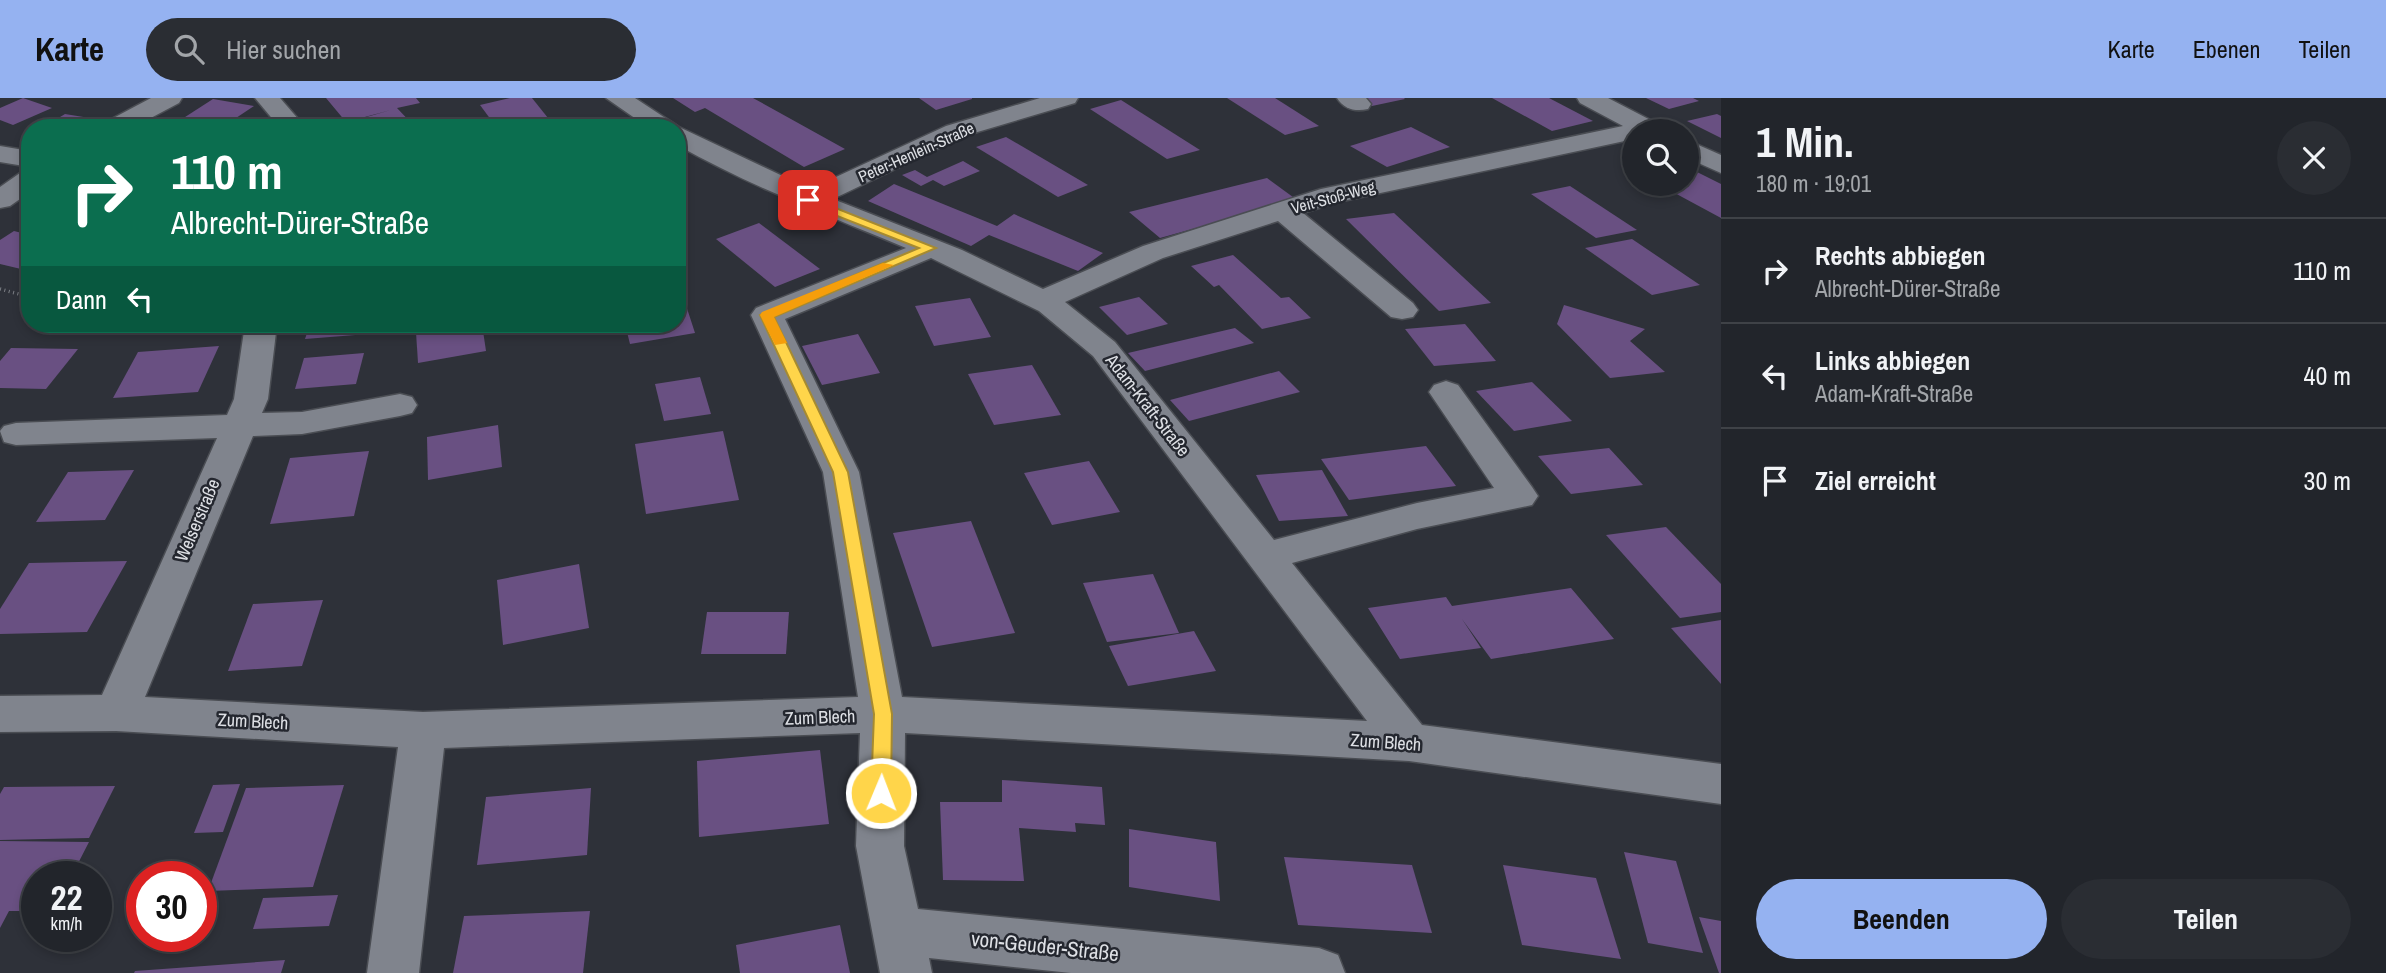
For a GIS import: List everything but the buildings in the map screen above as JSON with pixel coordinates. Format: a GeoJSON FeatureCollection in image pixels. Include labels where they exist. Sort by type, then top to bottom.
{"type":"FeatureCollection","features":[{"type":"Feature","properties":{"kind":"street"},"geometry":{"type":"LineString","coordinates":[[130,119],[170,98]]}},
{"type":"Feature","properties":{"kind":"street"},"geometry":{"type":"LineString","coordinates":[[267,98],[286,119]]}},
{"type":"Feature","properties":{"kind":"street"},"geometry":{"type":"LineString","coordinates":[[618,98],[652,119]]}},
{"type":"Feature","properties":{"kind":"street","name":"Peter-Henlein-Straße"},"geometry":{"type":"LineString","coordinates":[[808,200],[955,131],[1066,98]]}},
{"type":"Feature","properties":{"kind":"street"},"geometry":{"type":"LineString","coordinates":[[1589,98],[1623,119]]}},
{"type":"Feature","properties":{"kind":"street","name":"Veit-Stoß-Weg"},"geometry":{"type":"LineString","coordinates":[[1043,300],[1153,252],[1331,195],[1622,135]]}},
{"type":"Feature","properties":{"kind":"street","name":"Adam-Kraft-Straße"},"geometry":{"type":"LineString","coordinates":[[686,140],[713,156],[808,200],[930,248],[1043,300],[1104,349],[1409,742]]}},
{"type":"Feature","properties":{"kind":"street"},"geometry":{"type":"LineString","coordinates":[[0,154],[21,158]]}},
{"type":"Feature","properties":{"kind":"street"},"geometry":{"type":"LineString","coordinates":[[1699,154],[1721,165]]}},
{"type":"Feature","properties":{"kind":"street"},"geometry":{"type":"LineString","coordinates":[[0,200],[21,185]]}},
{"type":"Feature","properties":{"kind":"street"},"geometry":{"type":"LineString","coordinates":[[1282,211],[1402,310]]}},
{"type":"Feature","properties":{"kind":"street"},"geometry":{"type":"LineString","coordinates":[[901,952],[880,846],[883,714],[841,472],[767,315],[930,248]]}},
{"type":"Feature","properties":{"kind":"street","name":"Welserstraße"},"geometry":{"type":"LineString","coordinates":[[116,713],[251,399],[260,333]]}},
{"type":"Feature","properties":{"kind":"street"},"geometry":{"type":"LineString","coordinates":[[1265,556],[1417,516],[1519,496],[1446,393]]}},
{"type":"Feature","properties":{"kind":"street"},"geometry":{"type":"LineString","coordinates":[[16,434],[302,423],[400,405]]}},
{"type":"Feature","properties":{"kind":"street","name":"Zum Blech"},"geometry":{"type":"LineString","coordinates":[[0,714],[116,713],[423,730],[883,714],[1409,742],[1721,785]]}},
{"type":"Feature","properties":{"kind":"street"},"geometry":{"type":"LineString","coordinates":[[393,973],[423,730]]}},
{"type":"Feature","properties":{"kind":"street","name":"von-Geuder-Straße"},"geometry":{"type":"LineString","coordinates":[[901,952],[1319,973]]}},
{"type":"Feature","properties":{"kind":"path"},"geometry":{"type":"LineString","coordinates":[[0,289],[21,295]]}},
{"type":"Feature","properties":{"kind":"slow traffic"},"geometry":{"type":"LineString","coordinates":[[780,343],[767,315],[888,265]]}},
{"type":"Feature","properties":{"kind":"route"},"geometry":{"type":"LineString","coordinates":[[808,200],[930,248],[767,315],[841,472],[883,714],[881,793]]}}]}
